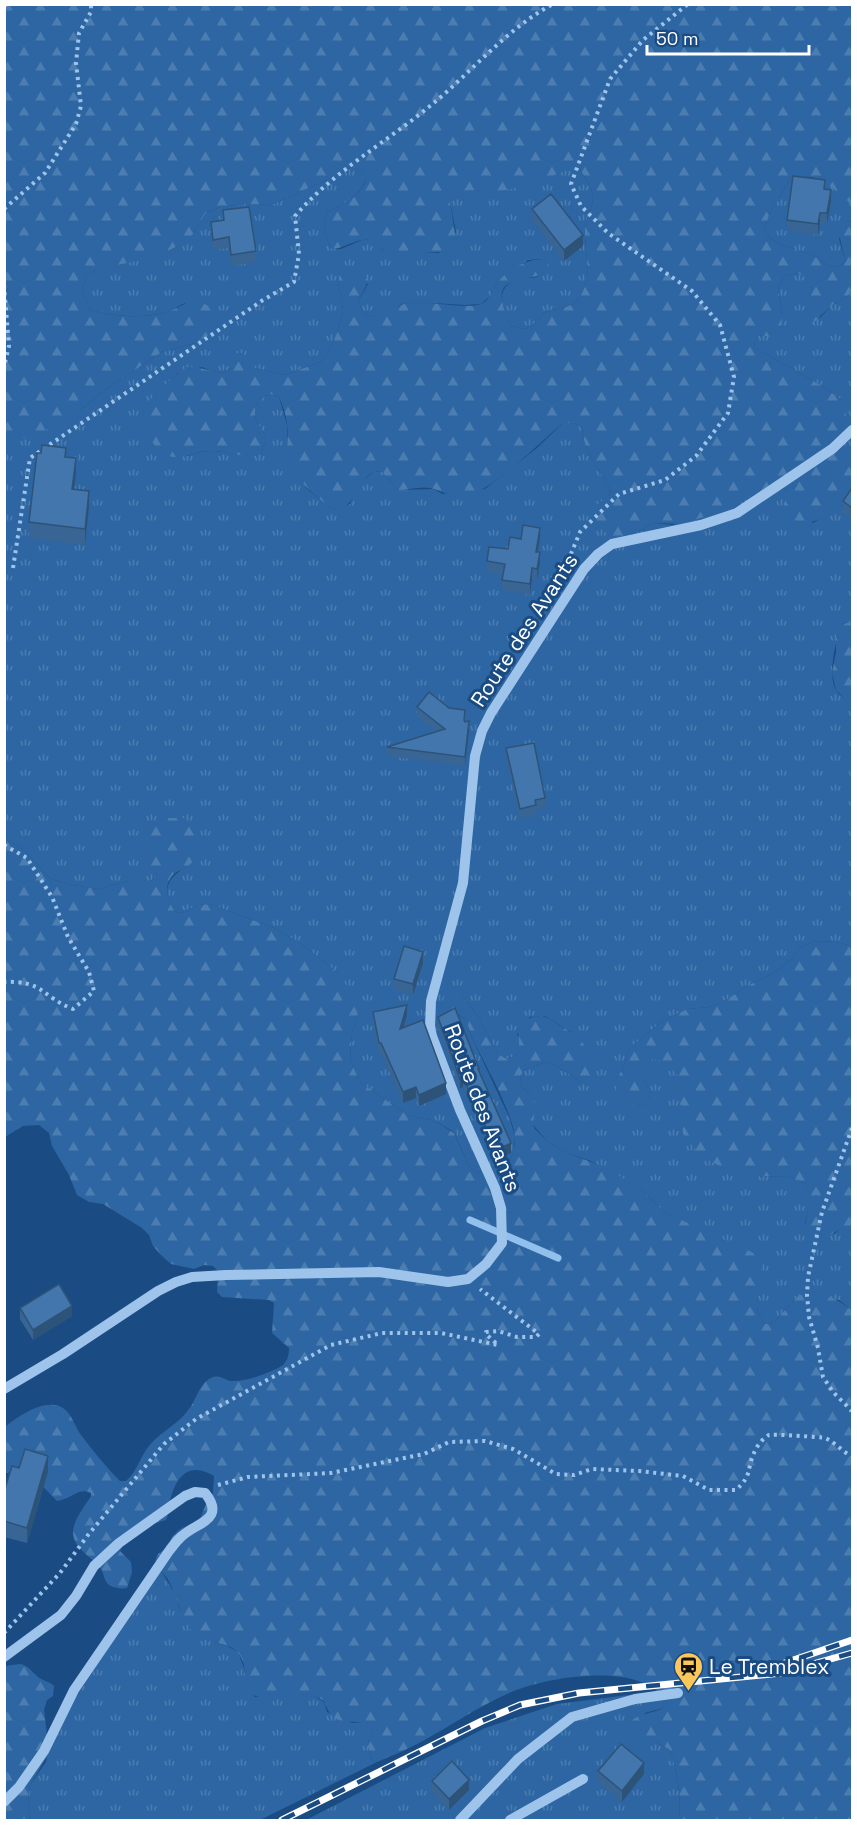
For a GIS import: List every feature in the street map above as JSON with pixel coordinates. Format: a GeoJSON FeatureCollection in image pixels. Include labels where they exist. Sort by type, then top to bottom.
{"type":"FeatureCollection","features":[{"type":"Feature","properties":{"kind":"street","name":"Route des Avants"},"geometry":{"type":"LineString","coordinates":[[468,1279],[486,1264],[502,1243],[501,1208],[495,1188],[460,1110],[430,1027],[430,1009],[435,981],[463,883],[475,756],[482,730],[584,569],[598,554],[612,544],[701,525],[737,513],[832,449],[852,430]]}},
{"type":"Feature","properties":{"kind":"street"},"geometry":{"type":"LineString","coordinates":[[4,1389],[63,1354],[158,1291],[192,1277],[379,1272],[448,1282],[468,1279]]}},
{"type":"Feature","properties":{"kind":"street"},"geometry":{"type":"LineString","coordinates":[[4,1657],[61,1615],[76,1596],[94,1566],[119,1543],[185,1496],[195,1492],[206,1493],[211,1500],[213,1510],[208,1520],[183,1535],[169,1551],[74,1690],[44,1751],[19,1787],[4,1803]]}},
{"type":"Feature","properties":{"kind":"street"},"geometry":{"type":"LineString","coordinates":[[460,1821],[518,1759],[572,1717],[635,1699],[678,1693]]}},
{"type":"Feature","properties":{"kind":"street"},"geometry":{"type":"LineString","coordinates":[[510,1821],[583,1779]]}},
{"type":"Feature","properties":{"kind":"path"},"geometry":{"type":"LineString","coordinates":[[4,209],[45,173],[76,123],[81,106],[76,63],[79,33],[91,12],[91,4]]}},
{"type":"Feature","properties":{"kind":"path"},"geometry":{"type":"LineString","coordinates":[[13,568],[30,458],[263,300],[294,282],[299,254],[295,216],[313,196],[430,106],[532,16],[553,4]]}},
{"type":"Feature","properties":{"kind":"path"},"geometry":{"type":"LineString","coordinates":[[567,565],[580,532],[619,494],[664,480],[696,456],[729,413],[734,377],[720,325],[692,291],[608,232],[581,206],[571,184],[610,79],[643,40],[688,4]]}},
{"type":"Feature","properties":{"kind":"path"},"geometry":{"type":"LineString","coordinates":[[4,285],[9,346],[4,367]]}},
{"type":"Feature","properties":{"kind":"path"},"geometry":{"type":"LineString","coordinates":[[4,845],[27,858],[45,887],[68,937],[89,972],[94,991],[73,1009],[59,1003],[40,987],[22,981],[4,982]]}},
{"type":"Feature","properties":{"kind":"path"},"geometry":{"type":"LineString","coordinates":[[852,1128],[822,1212],[808,1277],[807,1295],[808,1317],[818,1348],[823,1377],[833,1392],[851,1410],[852,1415]]}},
{"type":"Feature","properties":{"kind":"path"},"geometry":{"type":"LineString","coordinates":[[4,1633],[60,1573],[88,1535],[164,1444],[196,1419],[331,1346],[382,1333],[441,1333],[498,1346],[486,1332],[498,1331],[517,1337],[536,1337],[539,1334],[468,1279]]}},
{"type":"Feature","properties":{"kind":"path"},"geometry":{"type":"LineString","coordinates":[[206,1493],[219,1484],[248,1477],[331,1473],[424,1454],[449,1442],[484,1441],[513,1449],[556,1474],[574,1475],[592,1469],[639,1471],[683,1476],[709,1490],[736,1490],[747,1479],[754,1452],[769,1435],[825,1438],[852,1456]]}},
{"type":"Feature","properties":{"kind":"green space"},"geometry":{"type":"Polygon","coordinates":[[[4,5],[852,5],[852,204],[818,179],[801,177],[790,179],[769,215],[764,231],[777,242],[813,256],[828,266],[840,267],[845,260],[838,230],[846,222],[852,221],[852,289],[849,295],[831,306],[812,324],[807,322],[807,301],[812,289],[808,279],[798,273],[785,276],[778,285],[782,315],[781,334],[771,337],[759,335],[754,341],[755,348],[842,400],[846,415],[846,453],[852,463],[852,499],[824,517],[801,522],[786,514],[784,505],[788,491],[773,484],[731,508],[682,524],[655,523],[627,537],[613,537],[602,530],[594,516],[595,506],[609,495],[610,488],[589,453],[582,428],[574,423],[563,423],[500,477],[473,494],[457,497],[426,488],[398,490],[382,472],[374,471],[347,505],[333,510],[302,483],[289,462],[287,421],[279,397],[271,394],[260,400],[256,406],[257,421],[265,436],[265,443],[260,454],[247,456],[209,451],[173,457],[160,451],[151,440],[143,421],[145,408],[161,388],[187,367],[223,373],[231,368],[231,358],[235,353],[243,353],[255,368],[286,375],[322,361],[335,339],[342,315],[343,301],[338,283],[340,272],[347,266],[358,266],[366,275],[366,286],[358,301],[363,312],[372,317],[410,302],[468,306],[481,304],[510,271],[522,264],[542,259],[549,265],[547,273],[513,282],[506,285],[503,290],[504,310],[511,326],[524,329],[550,310],[572,305],[584,290],[586,281],[585,229],[593,198],[590,186],[579,169],[500,191],[467,191],[452,194],[450,202],[456,240],[450,251],[389,251],[368,240],[332,249],[325,231],[327,212],[355,196],[366,180],[362,170],[351,167],[271,205],[244,204],[220,207],[205,214],[192,236],[183,243],[162,254],[97,269],[87,276],[82,292],[90,310],[117,315],[154,315],[191,302],[203,304],[211,307],[215,320],[209,335],[195,343],[162,352],[106,389],[79,411],[41,433],[5,443],[4,5]]]}},
{"type":"Feature","properties":{"kind":"green space"},"geometry":{"type":"Polygon","coordinates":[[[351,167],[362,170],[366,179],[355,196],[327,212],[325,231],[332,249],[341,249],[362,240],[370,240],[383,250],[439,253],[456,232],[450,202],[451,194],[461,190],[493,191],[547,178],[568,169],[579,169],[590,186],[593,198],[585,229],[587,273],[584,290],[575,302],[546,312],[524,329],[511,326],[503,305],[503,293],[506,287],[519,279],[538,276],[549,265],[542,259],[528,260],[496,284],[489,297],[481,304],[415,302],[402,304],[372,317],[363,312],[358,301],[368,284],[340,272],[338,283],[343,301],[342,315],[335,339],[322,361],[286,375],[255,368],[231,358],[231,368],[223,373],[202,367],[178,373],[152,398],[143,413],[187,456],[211,451],[260,454],[265,443],[265,436],[257,421],[255,410],[260,400],[271,394],[279,397],[287,425],[287,444],[306,488],[333,510],[350,504],[358,486],[374,471],[382,472],[398,490],[433,489],[443,494],[485,489],[537,448],[563,423],[574,423],[582,428],[589,453],[610,488],[609,495],[595,507],[627,537],[655,523],[673,525],[755,495],[773,484],[788,491],[788,497],[813,523],[852,499],[852,622],[842,624],[835,648],[832,675],[836,690],[852,707],[852,946],[816,941],[801,947],[793,958],[777,971],[726,1000],[710,1007],[687,1009],[661,1022],[629,1049],[623,1068],[616,1080],[638,1107],[648,1103],[651,1091],[644,1081],[641,1070],[652,1059],[665,1060],[678,1075],[681,1100],[756,1176],[791,1177],[806,1184],[811,1197],[805,1223],[834,1234],[839,1230],[852,1230],[852,1310],[839,1300],[799,1295],[774,1322],[765,1324],[757,1308],[761,1278],[700,1230],[664,1212],[643,1191],[591,1161],[567,1153],[547,1141],[533,1125],[531,1095],[522,1087],[520,1077],[524,1070],[546,1062],[557,1066],[582,1083],[571,1032],[545,1016],[530,1017],[517,1034],[521,1045],[517,1055],[507,1059],[498,1054],[478,1016],[462,996],[454,1011],[466,1021],[510,1119],[515,1137],[514,1151],[507,1168],[500,1176],[476,1172],[469,1166],[454,1132],[435,1121],[407,1115],[360,1082],[350,1060],[352,1033],[358,1014],[338,973],[300,943],[274,928],[210,904],[198,905],[180,913],[175,912],[168,898],[168,886],[174,876],[187,867],[146,860],[156,870],[157,876],[150,881],[129,881],[98,889],[51,879],[22,849],[5,838],[4,443],[79,411],[106,389],[162,352],[195,343],[185,303],[166,312],[144,316],[117,315],[90,310],[82,292],[87,276],[97,269],[192,236],[205,214],[220,207],[244,204],[271,205],[351,167]]]}},
{"type":"Feature","properties":{"kind":"green space"},"geometry":{"type":"Polygon","coordinates":[[[802,176],[824,180],[852,204],[852,221],[846,222],[839,239],[845,260],[840,267],[828,266],[813,256],[777,242],[764,231],[769,215],[790,179],[802,176]]]}},
{"type":"Feature","properties":{"kind":"green space"},"geometry":{"type":"Polygon","coordinates":[[[798,273],[808,278],[812,289],[807,301],[820,318],[831,306],[849,295],[852,289],[852,463],[845,453],[842,400],[755,348],[754,340],[759,335],[771,336],[781,333],[782,315],[778,285],[785,276],[798,273]]]}},
{"type":"Feature","properties":{"kind":"green space"},"geometry":{"type":"Polygon","coordinates":[[[852,622],[852,707],[836,690],[832,673],[836,652],[836,630],[842,624],[852,622]]]}},
{"type":"Feature","properties":{"kind":"green space"},"geometry":{"type":"Polygon","coordinates":[[[167,818],[185,818],[197,843],[193,862],[174,874],[168,883],[168,898],[175,912],[180,913],[198,905],[210,904],[274,928],[300,943],[338,973],[352,993],[358,1014],[352,1033],[350,1060],[360,1082],[407,1115],[435,1121],[454,1133],[469,1166],[476,1172],[500,1175],[511,1158],[515,1138],[504,1102],[467,1024],[460,1015],[445,1007],[444,995],[453,992],[462,996],[478,1016],[498,1054],[507,1059],[517,1055],[519,1024],[532,1017],[548,1018],[581,1041],[591,1055],[593,1064],[590,1082],[582,1083],[557,1066],[546,1062],[524,1070],[520,1077],[522,1087],[531,1095],[535,1105],[533,1125],[535,1129],[547,1141],[567,1153],[605,1167],[643,1191],[664,1212],[753,1253],[760,1263],[762,1272],[757,1310],[765,1324],[774,1322],[799,1295],[827,1296],[852,1310],[852,1820],[679,1820],[678,1785],[670,1750],[654,1741],[632,1741],[625,1733],[631,1721],[663,1708],[665,1701],[653,1688],[636,1680],[614,1676],[567,1678],[523,1688],[485,1705],[409,1748],[377,1762],[372,1760],[367,1744],[373,1731],[372,1725],[338,1720],[328,1710],[324,1701],[315,1697],[297,1695],[267,1697],[248,1693],[239,1654],[231,1647],[201,1638],[194,1633],[184,1619],[171,1586],[158,1567],[156,1559],[177,1532],[199,1521],[213,1493],[214,1476],[197,1470],[185,1474],[176,1484],[166,1520],[155,1523],[123,1544],[120,1551],[131,1562],[132,1572],[127,1588],[122,1588],[113,1587],[107,1583],[101,1569],[74,1539],[75,1523],[91,1493],[82,1491],[57,1501],[21,1464],[13,1472],[5,1473],[5,1427],[32,1409],[56,1405],[69,1414],[81,1435],[120,1481],[126,1481],[149,1446],[185,1414],[202,1385],[209,1379],[218,1376],[237,1381],[258,1376],[283,1365],[288,1355],[289,1348],[272,1333],[274,1303],[269,1300],[222,1297],[217,1292],[218,1271],[213,1266],[204,1265],[194,1269],[171,1264],[153,1246],[149,1235],[142,1228],[103,1204],[89,1202],[77,1195],[69,1175],[52,1146],[49,1133],[39,1125],[23,1126],[5,1137],[5,838],[22,849],[51,879],[98,889],[129,881],[150,881],[157,876],[146,860],[144,848],[151,827],[167,818]]]}},
{"type":"Feature","properties":{"kind":"green space"},"geometry":{"type":"Polygon","coordinates":[[[816,941],[852,946],[852,1230],[839,1230],[823,1239],[806,1231],[809,1198],[806,1184],[791,1177],[756,1176],[728,1170],[702,1157],[683,1134],[678,1076],[665,1061],[652,1059],[642,1070],[644,1081],[651,1091],[648,1103],[638,1107],[627,1102],[616,1092],[616,1080],[623,1068],[629,1049],[661,1022],[687,1009],[710,1007],[726,1000],[777,971],[793,958],[801,947],[816,941]]]}},
{"type":"Feature","properties":{"kind":"green space"},"geometry":{"type":"Polygon","coordinates":[[[160,1569],[175,1594],[179,1608],[201,1638],[238,1652],[247,1676],[246,1686],[255,1697],[311,1694],[324,1702],[327,1712],[352,1723],[365,1722],[373,1725],[373,1731],[367,1744],[372,1760],[377,1762],[260,1820],[30,1820],[28,1803],[30,1785],[46,1762],[49,1745],[66,1712],[160,1569]]]}},
{"type":"Feature","properties":{"kind":"green space"},"geometry":{"type":"Polygon","coordinates":[[[20,1664],[54,1686],[53,1696],[47,1700],[44,1710],[49,1753],[30,1785],[28,1803],[30,1820],[5,1820],[5,1666],[20,1664]]]}},
{"type":"Feature","properties":{"kind":"green space"},"geometry":{"type":"Polygon","coordinates":[[[660,1691],[666,1701],[663,1708],[645,1713],[632,1741],[654,1741],[670,1750],[678,1785],[679,1820],[306,1820],[485,1728],[557,1704],[660,1691]]]}},
{"type":"Feature","properties":{"kind":"building"},"geometry":{"type":"Polygon","coordinates":[[[793,176],[825,180],[824,189],[831,190],[827,213],[820,213],[818,224],[787,220],[793,176]]]}},
{"type":"Feature","properties":{"kind":"building"},"geometry":{"type":"Polygon","coordinates":[[[551,194],[583,235],[564,250],[532,209],[551,194]]]}},
{"type":"Feature","properties":{"kind":"building"},"geometry":{"type":"Polygon","coordinates":[[[249,207],[256,251],[231,255],[229,237],[213,240],[211,222],[224,220],[223,210],[249,207]]]}},
{"type":"Feature","properties":{"kind":"building"},"geometry":{"type":"Polygon","coordinates":[[[42,445],[66,448],[65,457],[76,458],[72,489],[89,491],[85,529],[29,522],[37,453],[41,453],[42,445]]]}},
{"type":"Feature","properties":{"kind":"building"},"geometry":{"type":"Polygon","coordinates":[[[852,488],[852,508],[843,501],[852,488]]]}},
{"type":"Feature","properties":{"kind":"building"},"geometry":{"type":"Polygon","coordinates":[[[523,525],[540,528],[536,552],[540,552],[537,569],[532,568],[530,584],[502,580],[505,564],[487,561],[489,547],[508,549],[510,537],[521,539],[523,525]]]}},
{"type":"Feature","properties":{"kind":"building"},"geometry":{"type":"Polygon","coordinates":[[[429,692],[449,708],[465,710],[464,720],[469,721],[465,757],[387,747],[445,729],[417,707],[429,692]]]}},
{"type":"Feature","properties":{"kind":"building"},"geometry":{"type":"Polygon","coordinates":[[[534,743],[545,798],[535,800],[536,805],[520,809],[506,748],[534,743]]]}},
{"type":"Feature","properties":{"kind":"building"},"geometry":{"type":"Polygon","coordinates":[[[404,946],[423,952],[413,984],[394,979],[404,946]]]}},
{"type":"Feature","properties":{"kind":"building"},"geometry":{"type":"Polygon","coordinates":[[[407,1005],[400,1029],[423,1020],[446,1083],[419,1095],[416,1087],[403,1092],[379,1043],[373,1012],[407,1005]]]}},
{"type":"Feature","properties":{"kind":"building"},"geometry":{"type":"Polygon","coordinates":[[[455,1008],[478,1069],[511,1143],[496,1150],[463,1077],[460,1079],[438,1017],[455,1008]]]}},
{"type":"Feature","properties":{"kind":"building"},"geometry":{"type":"Polygon","coordinates":[[[59,1284],[72,1306],[33,1330],[20,1308],[59,1284]]]}},
{"type":"Feature","properties":{"kind":"building"},"geometry":{"type":"Polygon","coordinates":[[[25,1449],[48,1456],[27,1528],[4,1521],[4,1492],[12,1466],[19,1468],[25,1449]]]}},
{"type":"Feature","properties":{"kind":"building"},"geometry":{"type":"Polygon","coordinates":[[[621,1744],[644,1763],[622,1791],[598,1771],[621,1744]]]}},
{"type":"Feature","properties":{"kind":"building"},"geometry":{"type":"Polygon","coordinates":[[[452,1761],[469,1780],[449,1799],[432,1781],[452,1761]]]}},
{"type":"Feature","properties":{"kind":"waterway"},"geometry":{"type":"LineString","coordinates":[[470,1220],[558,1258]]}},
{"type":"Feature","properties":{"kind":"railway"},"geometry":{"type":"LineString","coordinates":[[773,1667],[852,1640]]}},
{"type":"Feature","properties":{"kind":"railway"},"geometry":{"type":"LineString","coordinates":[[282,1820],[482,1721],[520,1705],[579,1693],[781,1673],[852,1653]]}},
{"type":"Feature","properties":{"kind":"place","name":"Le Tremblex"},"geometry":{"type":"Point","coordinates":[688,1692]}}]}
